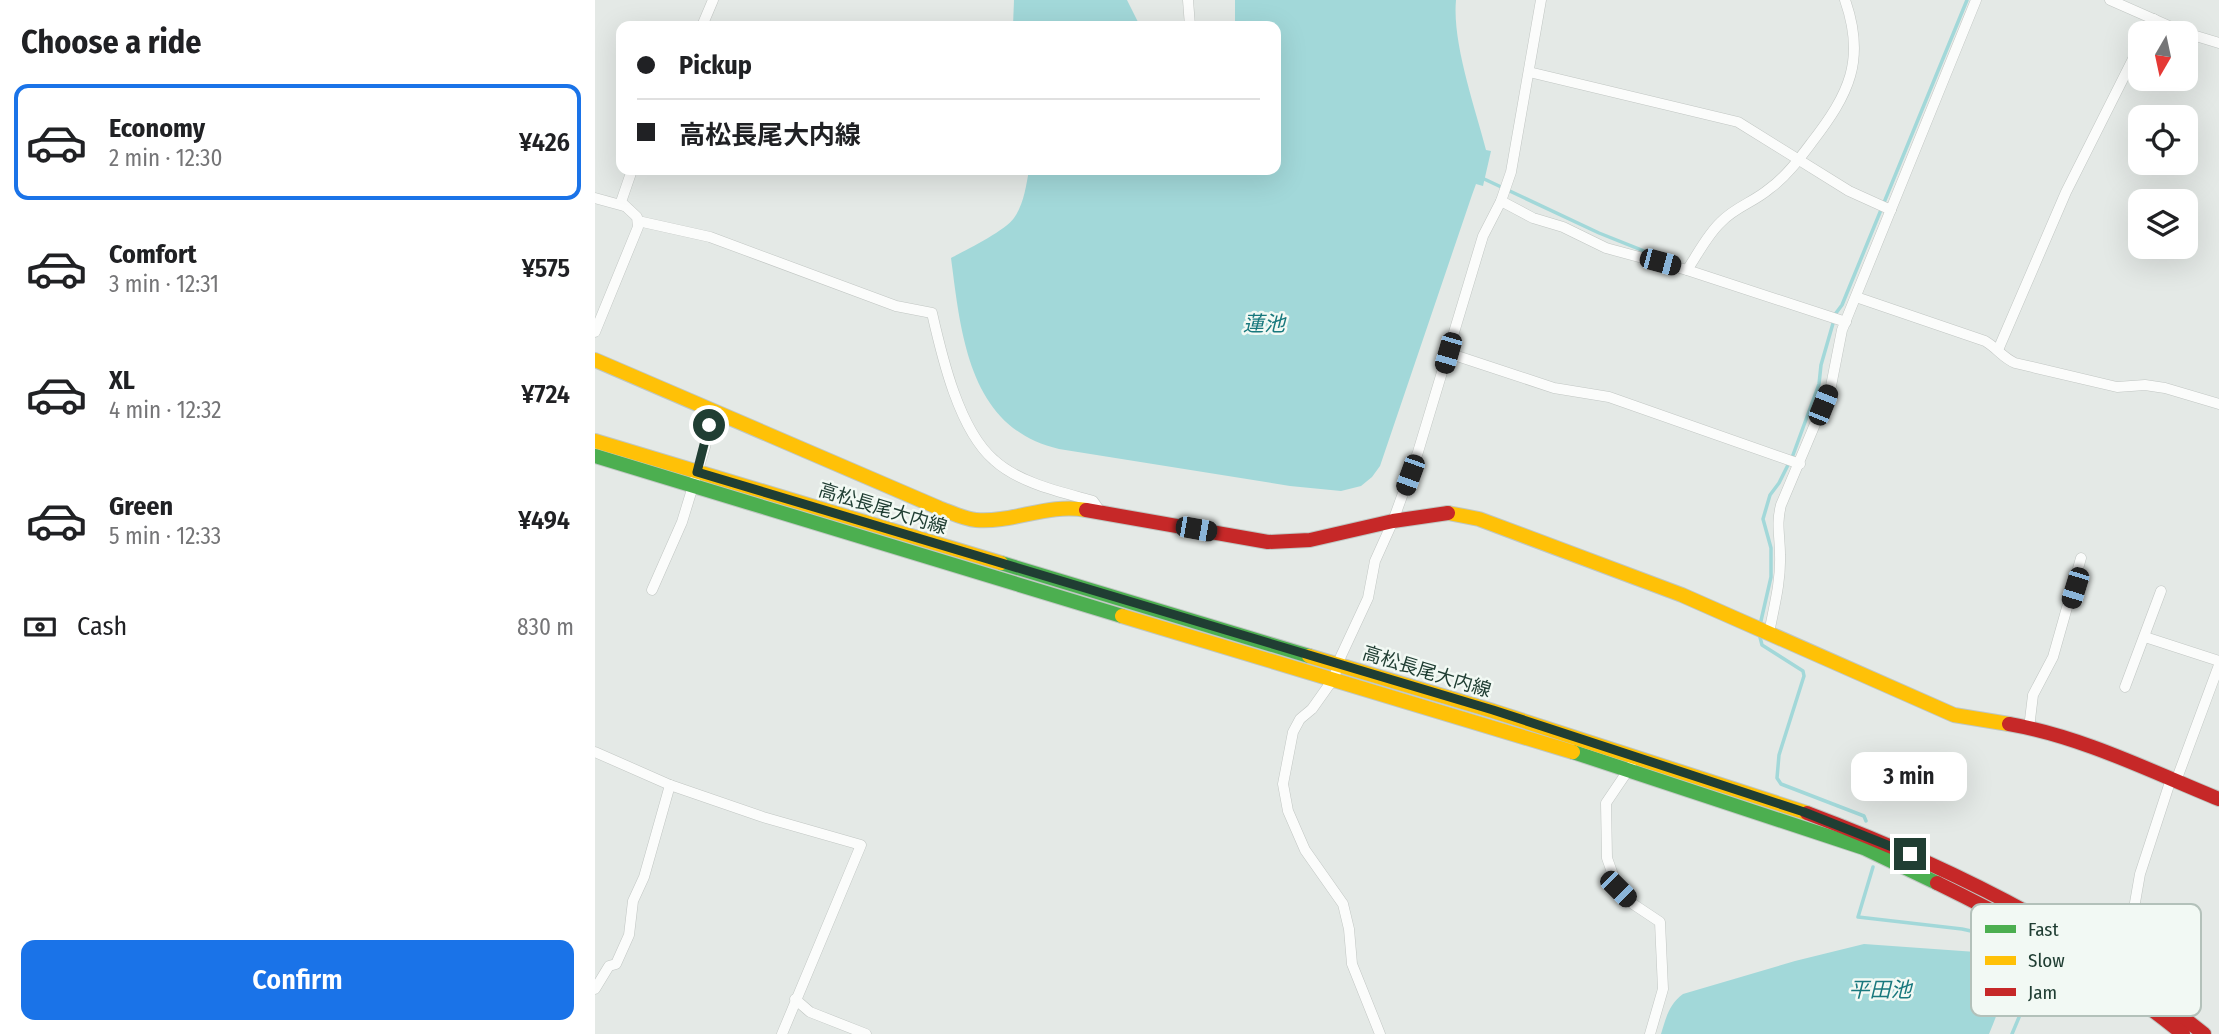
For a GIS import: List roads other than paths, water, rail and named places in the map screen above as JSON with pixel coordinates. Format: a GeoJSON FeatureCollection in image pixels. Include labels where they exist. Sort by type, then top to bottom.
{"type":"FeatureCollection","features":[{"type":"Feature","properties":{"kind":"main road"},"geometry":{"type":"LineString","coordinates":[[595,360],[939,508],[974,520],[1001,519],[1042,510],[1075,509],[1100,511],[1268,542],[1310,540],[1393,521],[1453,512],[1479,519],[1682,595],[1954,715],[2047,731],[2091,746],[2219,799]]}},
{"type":"Feature","properties":{"kind":"main road","name":"高松長尾大内線"},"geometry":{"type":"LineString","coordinates":[[595,441],[695,479]]}},
{"type":"Feature","properties":{"kind":"main road","name":"高松長尾大内線"},"geometry":{"type":"LineString","coordinates":[[595,456],[695,479],[1336,671],[1632,764],[1864,848],[1982,904]]}},
{"type":"Feature","properties":{"kind":"main road","name":"高松長尾大内線"},"geometry":{"type":"LineString","coordinates":[[1336,671],[1645,759],[1868,836],[1931,863],[2011,904]]}},
{"type":"Feature","properties":{"kind":"main road","name":"高松長尾大内線"},"geometry":{"type":"LineString","coordinates":[[2161,1016],[2183,1034]]}},
{"type":"Feature","properties":{"kind":"main road","name":"高松長尾大内線"},"geometry":{"type":"LineString","coordinates":[[2180,1016],[2204,1034]]}},
{"type":"Feature","properties":{"kind":"street"},"geometry":{"type":"LineString","coordinates":[[704,21],[713,0]]}},
{"type":"Feature","properties":{"kind":"street"},"geometry":{"type":"LineString","coordinates":[[1188,0],[1190,21]]}},
{"type":"Feature","properties":{"kind":"street"},"geometry":{"type":"LineString","coordinates":[[1380,1034],[1352,964],[1349,929],[1343,904],[1305,850],[1293,824],[1283,784],[1293,732],[1300,719],[1313,709],[1336,671],[1368,598],[1375,561],[1418,452],[1483,236],[1502,199],[1511,172],[1541,0]]}},
{"type":"Feature","properties":{"kind":"street"},"geometry":{"type":"LineString","coordinates":[[1689,267],[1719,224],[1735,209],[1769,190],[1798,160],[1837,107],[1847,86],[1854,60],[1853,22],[1845,0]]}},
{"type":"Feature","properties":{"kind":"street"},"geometry":{"type":"LineString","coordinates":[[1769,633],[1779,579],[1777,520],[1781,505],[1831,386],[1846,322],[1976,0]]}},
{"type":"Feature","properties":{"kind":"street"},"geometry":{"type":"LineString","coordinates":[[2110,0],[2159,21]]}},
{"type":"Feature","properties":{"kind":"street"},"geometry":{"type":"LineString","coordinates":[[2198,37],[2219,43]]}},
{"type":"Feature","properties":{"kind":"street"},"geometry":{"type":"LineString","coordinates":[[1998,350],[2066,192],[2128,69]]}},
{"type":"Feature","properties":{"kind":"street"},"geometry":{"type":"LineString","coordinates":[[1529,72],[1738,122],[1849,191],[1891,210]]}},
{"type":"Feature","properties":{"kind":"street"},"geometry":{"type":"LineString","coordinates":[[624,206],[621,202],[630,175]]}},
{"type":"Feature","properties":{"kind":"street"},"geometry":{"type":"LineString","coordinates":[[595,198],[624,206],[631,210],[638,222],[636,234],[595,332]]}},
{"type":"Feature","properties":{"kind":"street"},"geometry":{"type":"LineString","coordinates":[[1502,199],[1533,218],[1563,227],[1606,248],[1689,267],[1846,322]]}},
{"type":"Feature","properties":{"kind":"street"},"geometry":{"type":"LineString","coordinates":[[638,222],[710,237],[895,306],[932,313],[943,362],[973,436],[992,459],[1020,477],[1093,500],[1100,511]]}},
{"type":"Feature","properties":{"kind":"street"},"geometry":{"type":"LineString","coordinates":[[1856,298],[1985,341],[1998,350],[2003,358],[2015,363],[2117,387],[2145,385],[2165,388],[2219,404]]}},
{"type":"Feature","properties":{"kind":"street"},"geometry":{"type":"LineString","coordinates":[[1448,353],[1554,388],[1609,397],[1800,464]]}},
{"type":"Feature","properties":{"kind":"street"},"geometry":{"type":"LineString","coordinates":[[652,590],[682,522],[709,425],[717,412]]}},
{"type":"Feature","properties":{"kind":"street"},"geometry":{"type":"LineString","coordinates":[[2029,728],[2033,695],[2053,657],[2081,558]]}},
{"type":"Feature","properties":{"kind":"street"},"geometry":{"type":"LineString","coordinates":[[2125,687],[2161,591]]}},
{"type":"Feature","properties":{"kind":"street"},"geometry":{"type":"LineString","coordinates":[[2135,904],[2140,874],[2219,663],[2145,637]]}},
{"type":"Feature","properties":{"kind":"street"},"geometry":{"type":"LineString","coordinates":[[595,752],[670,785],[764,817],[861,845],[782,1034]]}},
{"type":"Feature","properties":{"kind":"street"},"geometry":{"type":"LineString","coordinates":[[1632,764],[1606,803],[1607,858],[1618,889],[1633,904],[1660,922],[1663,989],[1650,1034]]}},
{"type":"Feature","properties":{"kind":"street"},"geometry":{"type":"LineString","coordinates":[[595,989],[609,966],[615,964],[629,935],[633,901],[644,877],[670,785]]}},
{"type":"Feature","properties":{"kind":"street"},"geometry":{"type":"LineString","coordinates":[[795,999],[810,1012],[866,1034]]}},
{"type":"Feature","properties":{"kind":"water"},"geometry":{"type":"Polygon","coordinates":[[[1014,0],[1127,0],[1138,21],[1013,21],[1014,0]]]}},
{"type":"Feature","properties":{"kind":"water","name":"蓮池"},"geometry":{"type":"Polygon","coordinates":[[[1235,0],[1456,0],[1457,36],[1465,75],[1486,150],[1491,151],[1483,186],[1476,184],[1380,466],[1361,486],[1341,491],[1290,486],[1059,449],[1029,438],[1006,421],[988,400],[975,374],[959,317],[951,258],[994,234],[1014,218],[1026,189],[1028,175],[1281,175],[1281,21],[1235,21],[1235,0]]]}},
{"type":"Feature","properties":{"kind":"water","name":"平田池"},"geometry":{"type":"Polygon","coordinates":[[[1864,944],[1971,952],[1971,1016],[1996,1016],[1989,1034],[1661,1034],[1671,1007],[1683,994],[1864,944]]]}},
{"type":"Feature","properties":{"kind":"waterway"},"geometry":{"type":"LineString","coordinates":[[1760,625],[1771,577],[1771,548],[1763,519],[1770,495],[1793,455],[1819,384],[1821,365],[1836,313],[1842,305],[1967,0]]}},
{"type":"Feature","properties":{"kind":"waterway"},"geometry":{"type":"LineString","coordinates":[[1482,178],[1599,233],[1664,259]]}},
{"type":"Feature","properties":{"kind":"waterway"},"geometry":{"type":"LineString","coordinates":[[1759,633],[1762,645],[1803,671],[1804,676],[1779,755],[1777,778],[1781,784],[1864,816],[1866,821]]}},
{"type":"Feature","properties":{"kind":"waterway"},"geometry":{"type":"LineString","coordinates":[[1873,867],[1858,917],[1971,931]]}},
{"type":"Feature","properties":{"kind":"waterway"},"geometry":{"type":"LineString","coordinates":[[2012,1034],[2020,1016]]}}]}
